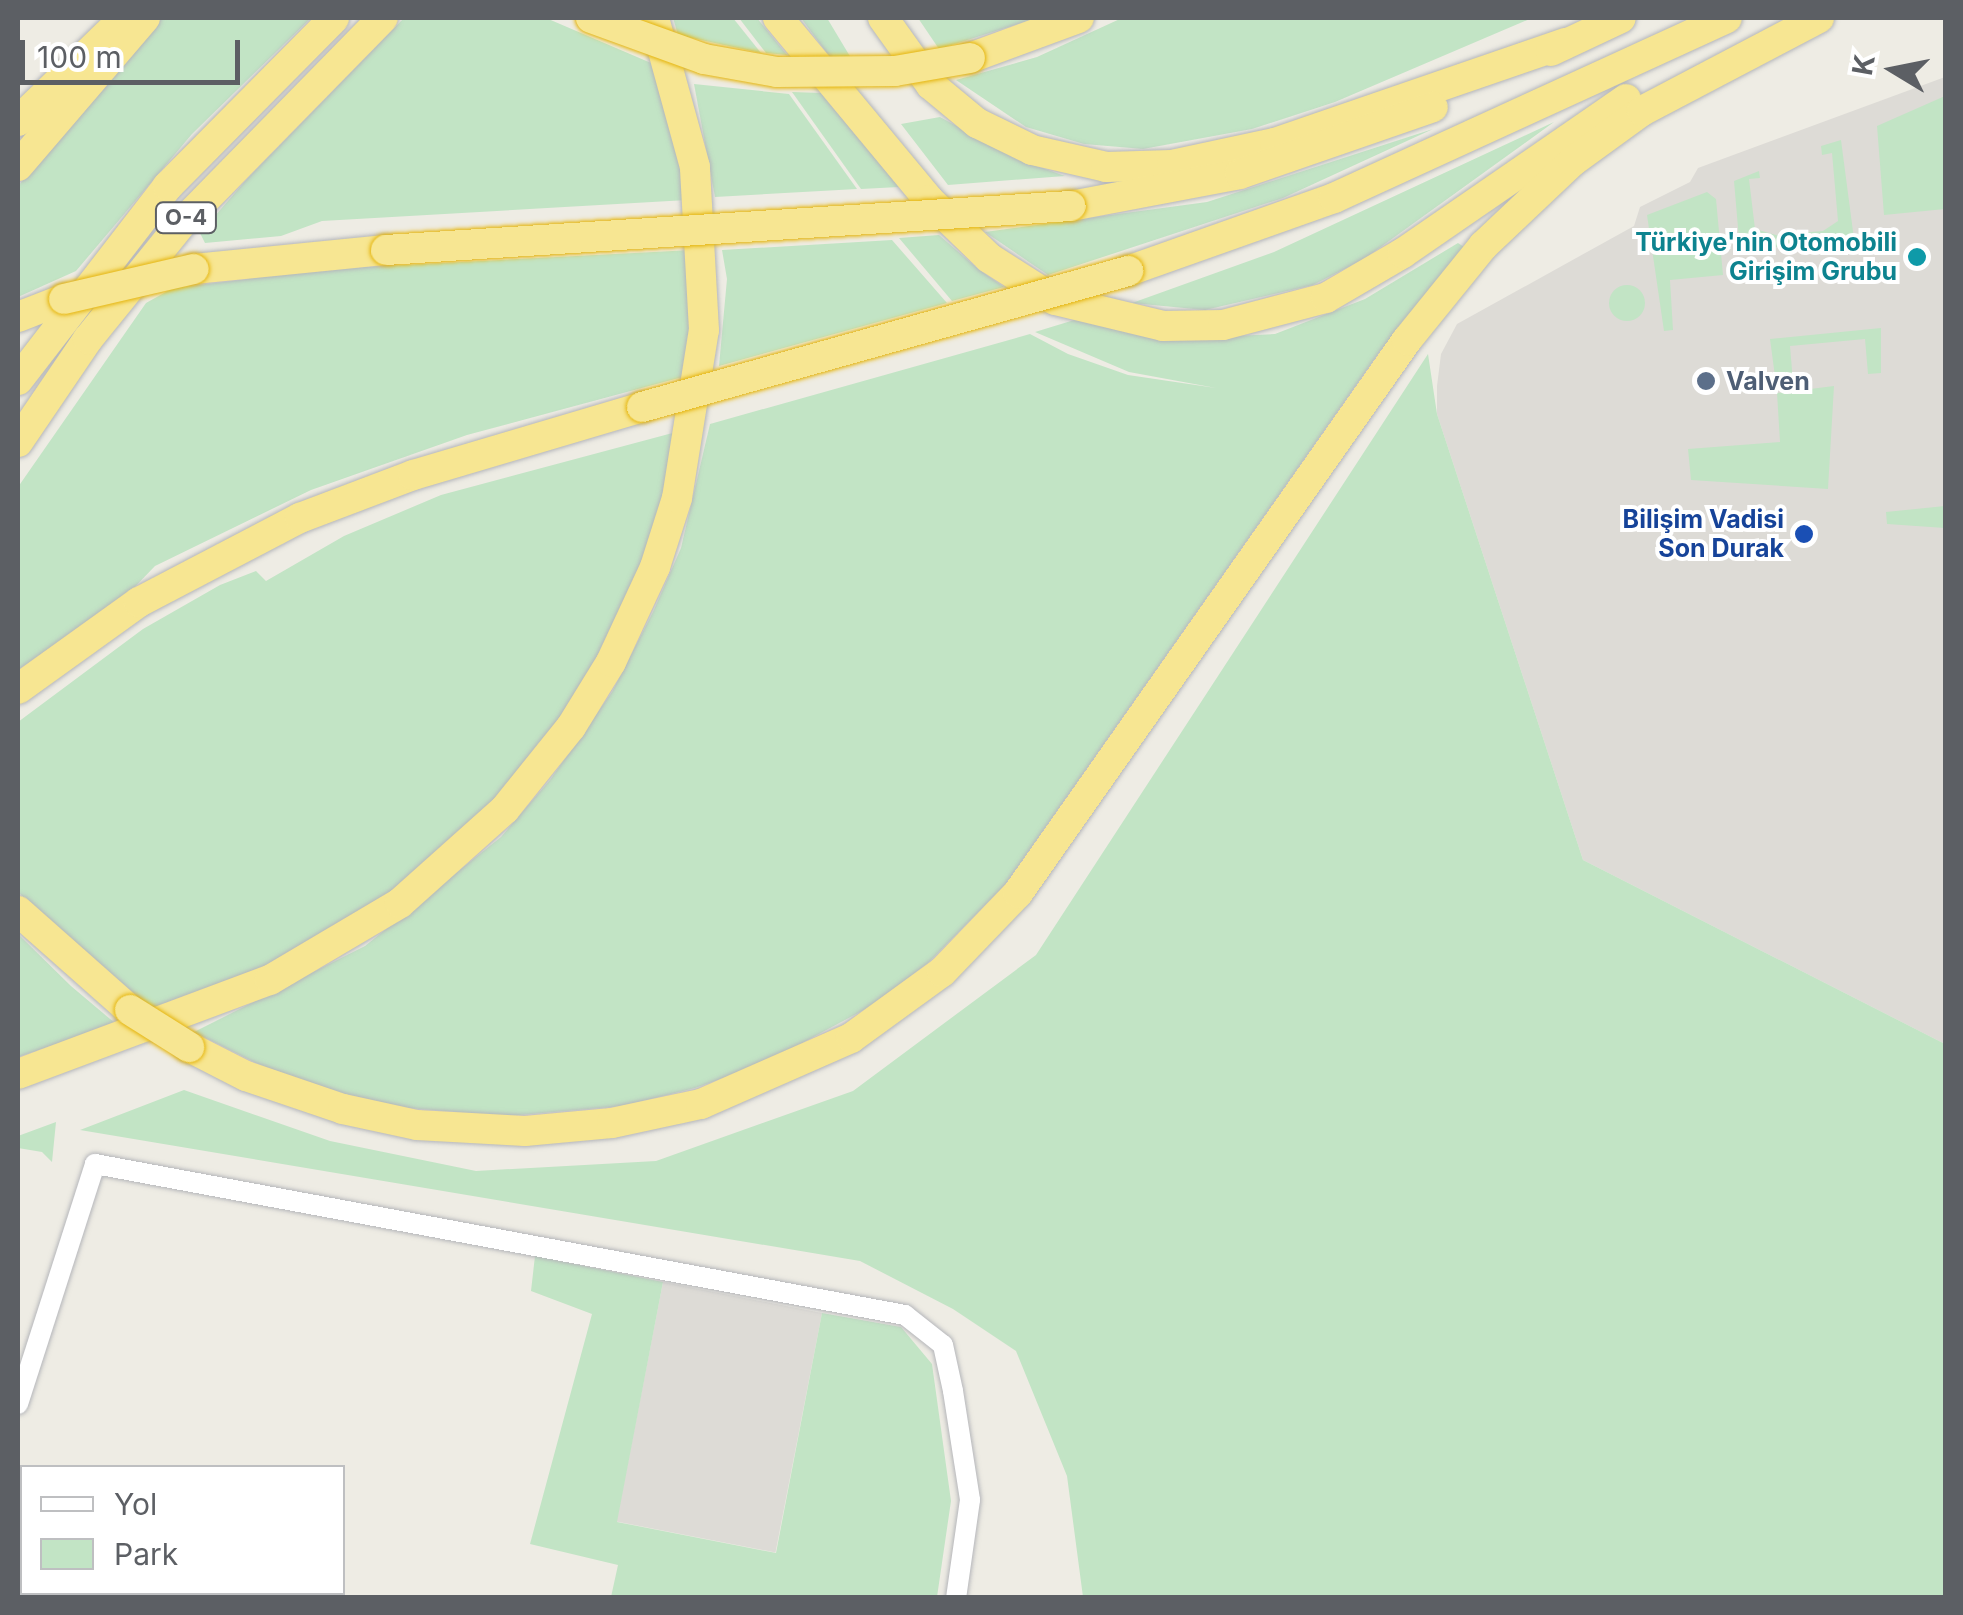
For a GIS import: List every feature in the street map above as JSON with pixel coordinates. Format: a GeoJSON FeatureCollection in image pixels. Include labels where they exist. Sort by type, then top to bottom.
{"type":"FeatureCollection","features":[{"type":"Feature","properties":{"kind":"highway"},"geometry":{"type":"LineString","coordinates":[[18,121],[123,18]]}},
{"type":"Feature","properties":{"kind":"highway"},"geometry":{"type":"LineString","coordinates":[[18,166],[145,18]]}},
{"type":"Feature","properties":{"kind":"highway","name":"O-4"},"geometry":{"type":"LineString","coordinates":[[18,380],[168,186],[334,18]]}},
{"type":"Feature","properties":{"kind":"highway","name":"O-4"},"geometry":{"type":"LineString","coordinates":[[18,442],[88,339],[182,222],[383,18]]}},
{"type":"Feature","properties":{"kind":"highway"},"geometry":{"type":"LineString","coordinates":[[591,18],[690,56],[777,72],[876,72],[970,58],[1079,18]]}},
{"type":"Feature","properties":{"kind":"highway"},"geometry":{"type":"LineString","coordinates":[[18,1074],[257,986],[400,903],[505,809],[571,727],[611,662],[655,567],[677,498],[704,330],[694,166],[654,18]]}},
{"type":"Feature","properties":{"kind":"highway"},"geometry":{"type":"LineString","coordinates":[[778,18],[928,200],[990,258],[1054,300],[1126,321],[1192,327],[1256,320],[1326,298],[1404,253],[1633,95],[1785,18]]}},
{"type":"Feature","properties":{"kind":"highway"},"geometry":{"type":"LineString","coordinates":[[883,18],[931,85],[977,123],[1032,150],[1106,168],[1172,165],[1275,143],[1566,43]]}},
{"type":"Feature","properties":{"kind":"highway"},"geometry":{"type":"LineString","coordinates":[[18,318],[64,299],[194,269],[386,250],[1071,206],[1196,184],[1330,147],[1476,90],[1621,18]]}},
{"type":"Feature","properties":{"kind":"highway"},"geometry":{"type":"LineString","coordinates":[[18,689],[139,602],[300,518],[413,475],[1128,272],[1334,198],[1726,18]]}},
{"type":"Feature","properties":{"kind":"highway"},"geometry":{"type":"LineString","coordinates":[[18,911],[130,1010],[188,1047],[278,1089],[370,1116],[450,1128],[550,1130],[670,1112],[767,1080],[851,1038],[942,972],[1053,849],[1386,371],[1470,260],[1572,161],[1676,91],[1819,18]]}},
{"type":"Feature","properties":{"kind":"street"},"geometry":{"type":"LineString","coordinates":[[18,1404],[95,1164],[905,1316],[943,1345],[953,1392],[970,1500],[956,1598]]}},
{"type":"Feature","properties":{"kind":"shaded area"},"geometry":{"type":"Polygon","coordinates":[[[1945,77],[1945,1044],[1583,860],[1437,414],[1437,386],[1441,354],[1457,324],[1634,226],[1640,207],[1690,182],[1698,168],[1945,77]]]}},
{"type":"Feature","properties":{"kind":"shaded area"},"geometry":{"type":"Polygon","coordinates":[[[663,1282],[822,1313],[775,1552],[616,1522],[663,1282]]]}},
{"type":"Feature","properties":{"kind":"green space"},"geometry":{"type":"Polygon","coordinates":[[[162,18],[311,18],[192,134],[76,271],[18,297],[18,186],[162,18]]]}},
{"type":"Feature","properties":{"kind":"green space"},"geometry":{"type":"Polygon","coordinates":[[[404,18],[546,18],[658,66],[687,200],[322,221],[281,236],[205,243],[200,233],[248,178],[404,18]]]}},
{"type":"Feature","properties":{"kind":"green space"},"geometry":{"type":"Polygon","coordinates":[[[673,18],[733,18],[761,53],[678,35],[673,18]]]}},
{"type":"Feature","properties":{"kind":"green space"},"geometry":{"type":"Polygon","coordinates":[[[739,18],[757,18],[787,55],[766,53],[739,18]]]}},
{"type":"Feature","properties":{"kind":"green space"},"geometry":{"type":"Polygon","coordinates":[[[801,18],[827,18],[851,58],[832,60],[801,18]]]}},
{"type":"Feature","properties":{"kind":"green space"},"geometry":{"type":"Polygon","coordinates":[[[918,18],[1037,18],[939,49],[918,18]]]}},
{"type":"Feature","properties":{"kind":"green space"},"geometry":{"type":"Polygon","coordinates":[[[1122,18],[1532,18],[1335,102],[1252,129],[1143,149],[1084,144],[1026,127],[956,80],[1037,57],[1122,18]]]}},
{"type":"Feature","properties":{"kind":"green space"},"geometry":{"type":"Polygon","coordinates":[[[694,84],[789,94],[857,189],[715,197],[694,84]]]}},
{"type":"Feature","properties":{"kind":"green space"},"geometry":{"type":"Polygon","coordinates":[[[792,92],[821,93],[899,187],[861,189],[792,92]]]}},
{"type":"Feature","properties":{"kind":"green space"},"geometry":{"type":"Polygon","coordinates":[[[1945,96],[1945,209],[1884,215],[1877,126],[1945,96]]]}},
{"type":"Feature","properties":{"kind":"green space"},"geometry":{"type":"Polygon","coordinates":[[[940,117],[1017,159],[1065,176],[948,185],[901,124],[940,117]]]}},
{"type":"Feature","properties":{"kind":"green space"},"geometry":{"type":"Polygon","coordinates":[[[1554,122],[1364,259],[1313,285],[1205,310],[1132,303],[1274,252],[1554,122]]]}},
{"type":"Feature","properties":{"kind":"green space"},"geometry":{"type":"Polygon","coordinates":[[[1433,129],[1283,198],[1048,275],[985,232],[1207,202],[1433,129]]]}},
{"type":"Feature","properties":{"kind":"green space"},"geometry":{"type":"Polygon","coordinates":[[[1841,140],[1854,239],[1740,251],[1734,181],[1759,171],[1760,178],[1749,179],[1755,229],[1776,235],[1823,231],[1838,221],[1832,153],[1822,155],[1821,146],[1841,140]]]}},
{"type":"Feature","properties":{"kind":"green space"},"geometry":{"type":"Polygon","coordinates":[[[1707,192],[1716,199],[1723,275],[1670,280],[1673,330],[1664,331],[1647,215],[1707,192]]]}},
{"type":"Feature","properties":{"kind":"green space"},"geometry":{"type":"Polygon","coordinates":[[[939,235],[1004,287],[952,301],[899,238],[939,235]]]}},
{"type":"Feature","properties":{"kind":"green space"},"geometry":{"type":"Polygon","coordinates":[[[892,240],[947,303],[719,366],[727,279],[722,250],[892,240]]]}},
{"type":"Feature","properties":{"kind":"green space"},"geometry":{"type":"Polygon","coordinates":[[[1458,243],[1464,247],[1380,351],[1004,886],[928,963],[871,1006],[763,1064],[695,1088],[622,1106],[507,1116],[383,1106],[298,1084],[194,1032],[365,946],[501,837],[550,780],[612,692],[653,612],[681,548],[710,424],[1030,334],[1068,354],[1128,375],[1216,388],[1129,372],[1035,332],[1084,317],[1170,339],[1275,334],[1365,299],[1458,243]]]}},
{"type":"Feature","properties":{"kind":"green space"},"geometry":{"type":"Polygon","coordinates":[[[692,250],[690,375],[467,435],[311,490],[155,566],[128,594],[18,670],[18,487],[146,303],[173,288],[249,279],[249,273],[692,250]]]}},
{"type":"Feature","properties":{"kind":"green space"},"geometry":{"type":"Polygon","coordinates":[[[1627,285],[1640,290],[1645,303],[1640,316],[1627,321],[1614,316],[1609,303],[1614,290],[1627,285]]]}},
{"type":"Feature","properties":{"kind":"green space"},"geometry":{"type":"Polygon","coordinates":[[[1881,328],[1881,373],[1868,374],[1865,339],[1790,346],[1793,382],[1776,384],[1770,339],[1881,328]]]}},
{"type":"Feature","properties":{"kind":"green space"},"geometry":{"type":"Polygon","coordinates":[[[1428,354],[1437,414],[1583,860],[1945,1044],[1945,1597],[1083,1597],[1067,1476],[1016,1351],[953,1309],[860,1261],[80,1130],[184,1090],[330,1141],[476,1171],[656,1161],[853,1091],[1036,955],[1428,354]]]}},
{"type":"Feature","properties":{"kind":"green space"},"geometry":{"type":"Polygon","coordinates":[[[1834,386],[1828,489],[1691,480],[1688,449],[1780,442],[1777,393],[1834,386]]]}},
{"type":"Feature","properties":{"kind":"green space"},"geometry":{"type":"Polygon","coordinates":[[[680,431],[647,554],[593,668],[522,776],[438,857],[353,920],[248,975],[156,1008],[121,988],[18,892],[18,722],[143,629],[220,585],[256,571],[266,581],[344,536],[441,495],[680,431]]]}},
{"type":"Feature","properties":{"kind":"green space"},"geometry":{"type":"Polygon","coordinates":[[[1945,506],[1945,528],[1887,524],[1886,512],[1945,506]]]}},
{"type":"Feature","properties":{"kind":"green space"},"geometry":{"type":"Polygon","coordinates":[[[18,934],[71,986],[116,1024],[18,1057],[18,934]]]}},
{"type":"Feature","properties":{"kind":"green space"},"geometry":{"type":"Polygon","coordinates":[[[56,1122],[52,1162],[42,1152],[18,1148],[18,1136],[56,1122]]]}},
{"type":"Feature","properties":{"kind":"green space"},"geometry":{"type":"Polygon","coordinates":[[[535,1256],[663,1282],[617,1522],[776,1553],[822,1313],[901,1327],[932,1364],[951,1501],[937,1597],[611,1597],[618,1565],[530,1544],[592,1314],[531,1291],[535,1256]]]}},
{"type":"Feature","properties":{"kind":"place","name":"Türkiye'nin Otomobili Girişim Grubu"},"geometry":{"type":"Point","coordinates":[1917,257]}},
{"type":"Feature","properties":{"kind":"place","name":"Valven"},"geometry":{"type":"Point","coordinates":[1706,381]}},
{"type":"Feature","properties":{"kind":"place","name":"Bilişim Vadisi Son Durak"},"geometry":{"type":"Point","coordinates":[1804,534]}}]}
